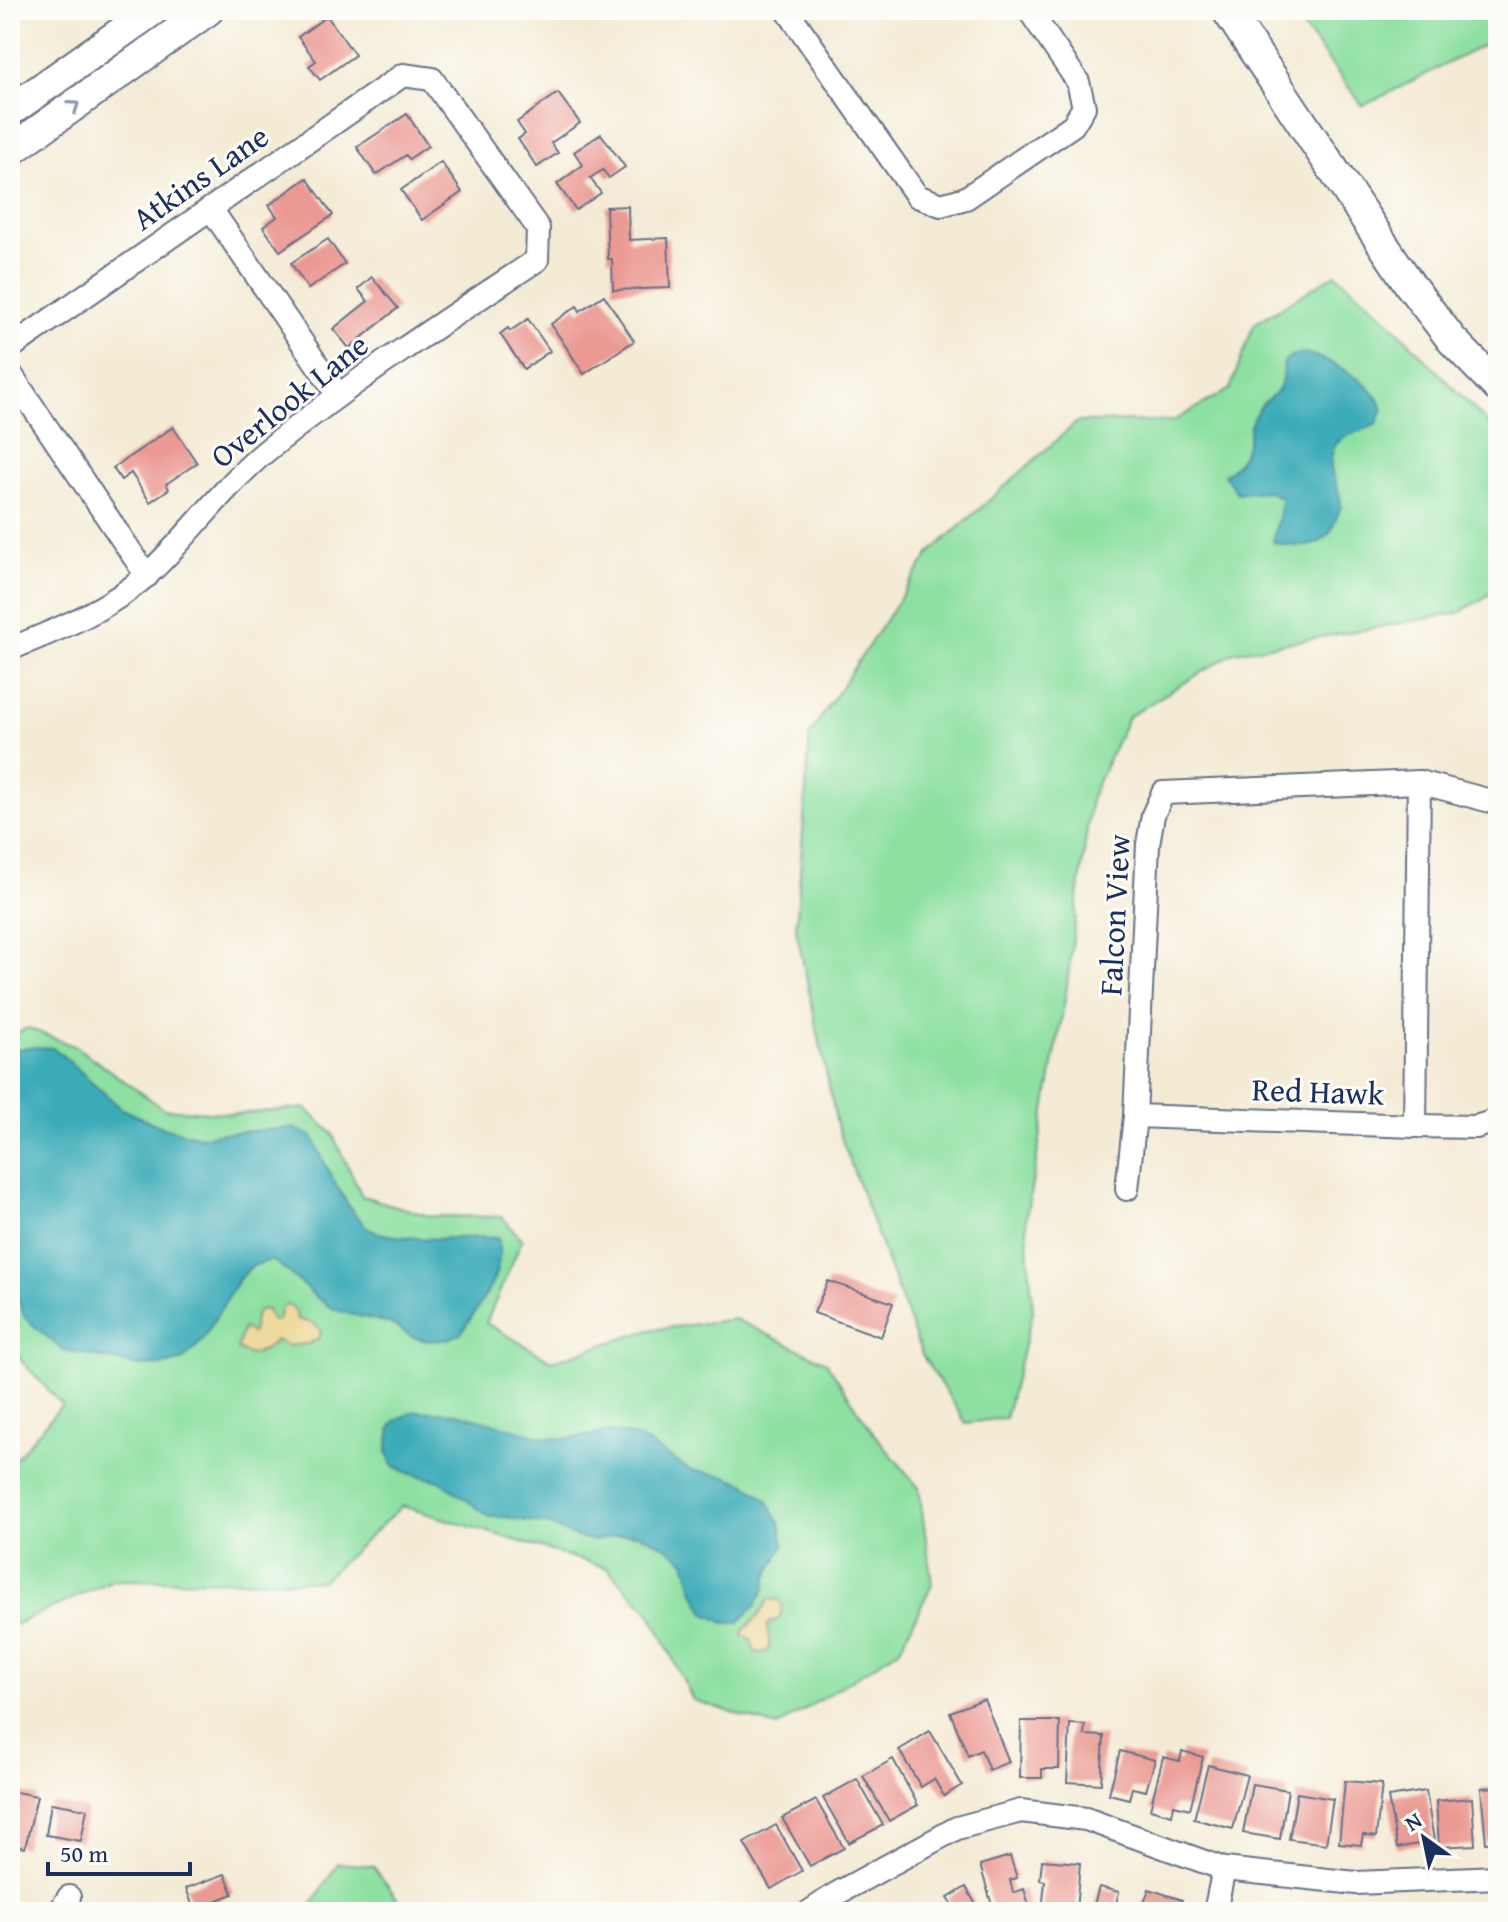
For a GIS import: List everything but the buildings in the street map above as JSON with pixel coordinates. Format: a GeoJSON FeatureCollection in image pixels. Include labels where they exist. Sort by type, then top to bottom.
{"type":"FeatureCollection","features":[{"type":"Feature","properties":{"kind":"street"},"geometry":{"type":"LineString","coordinates":[[10,111],[153,10]]}},
{"type":"Feature","properties":{"kind":"street"},"geometry":{"type":"LineString","coordinates":[[10,151],[208,10]]}},
{"type":"Feature","properties":{"kind":"street"},"geometry":{"type":"LineString","coordinates":[[787,10],[917,196],[941,205],[966,198],[1073,125],[1084,107],[1078,82],[1029,10]]}},
{"type":"Feature","properties":{"kind":"street"},"geometry":{"type":"LineString","coordinates":[[1227,10],[1410,285],[1452,340],[1498,387]]}},
{"type":"Feature","properties":{"kind":"street","name":"Atkins Lane"},"geometry":{"type":"LineString","coordinates":[[10,348],[403,75],[432,79],[538,228],[537,260]]}},
{"type":"Feature","properties":{"kind":"street"},"geometry":{"type":"LineString","coordinates":[[211,209],[338,395]]}},
{"type":"Feature","properties":{"kind":"street","name":"Overlook Lane"},"geometry":{"type":"LineString","coordinates":[[10,649],[58,630],[123,594],[147,576],[262,455],[338,395],[537,260]]}},
{"type":"Feature","properties":{"kind":"street"},"geometry":{"type":"LineString","coordinates":[[10,373],[147,576]]}},
{"type":"Feature","properties":{"kind":"street"},"geometry":{"type":"LineString","coordinates":[[1415,1126],[1419,782]]}},
{"type":"Feature","properties":{"kind":"street","name":"Falcon View"},"geometry":{"type":"LineString","coordinates":[[1127,1189],[1135,1116],[1148,844],[1153,815],[1163,793],[1419,782],[1498,803]]}},
{"type":"Feature","properties":{"kind":"street","name":"Red Hawk"},"geometry":{"type":"LineString","coordinates":[[1135,1116],[1476,1127],[1498,1120]]}},
{"type":"Feature","properties":{"kind":"street"},"geometry":{"type":"LineString","coordinates":[[809,1912],[957,1828],[1021,1811],[1086,1819],[1224,1869],[1356,1883],[1498,1877]]}},
{"type":"Feature","properties":{"kind":"street"},"geometry":{"type":"LineString","coordinates":[[1215,1912],[1224,1869]]}},
{"type":"Feature","properties":{"kind":"green space"},"geometry":{"type":"Polygon","coordinates":[[[1290,10],[1498,10],[1498,38],[1363,106],[1290,10]]]}},
{"type":"Feature","properties":{"kind":"green space"},"geometry":{"type":"Polygon","coordinates":[[[1336,274],[1382,314],[1498,434],[1498,589],[1459,613],[1235,652],[1128,717],[1091,797],[1066,993],[1026,1218],[1033,1312],[1005,1418],[966,1423],[922,1355],[838,1129],[796,929],[810,734],[930,553],[1077,422],[1173,421],[1230,389],[1254,324],[1336,274]]]}},
{"type":"Feature","properties":{"kind":"green space"},"geometry":{"type":"Polygon","coordinates":[[[28,1028],[76,1047],[164,1109],[238,1114],[305,1108],[332,1133],[362,1196],[430,1216],[502,1217],[522,1240],[486,1323],[552,1361],[650,1330],[735,1319],[826,1362],[874,1434],[919,1488],[932,1584],[900,1649],[777,1727],[693,1700],[651,1614],[607,1568],[402,1506],[322,1581],[113,1580],[10,1627],[10,1465],[62,1405],[10,1348],[10,1036],[28,1028]]]}},
{"type":"Feature","properties":{"kind":"green space"},"geometry":{"type":"Polygon","coordinates":[[[338,1863],[373,1866],[407,1912],[307,1912],[338,1863]]]}},
{"type":"Feature","properties":{"kind":"sand"},"geometry":{"type":"Polygon","coordinates":[[[285,1305],[291,1306],[297,1319],[315,1324],[321,1332],[318,1339],[308,1344],[287,1346],[276,1340],[264,1350],[250,1355],[237,1349],[243,1328],[252,1333],[256,1313],[267,1310],[272,1321],[278,1320],[285,1305]]]}},
{"type":"Feature","properties":{"kind":"sand"},"geometry":{"type":"Polygon","coordinates":[[[769,1599],[779,1600],[782,1606],[780,1618],[768,1624],[769,1650],[755,1652],[750,1638],[743,1636],[743,1631],[769,1599]]]}},
{"type":"Feature","properties":{"kind":"water"},"geometry":{"type":"Polygon","coordinates":[[[1306,353],[1340,367],[1361,381],[1383,409],[1377,424],[1347,436],[1334,448],[1331,464],[1341,504],[1331,531],[1318,543],[1292,546],[1273,542],[1282,498],[1269,491],[1237,493],[1224,475],[1242,456],[1256,413],[1279,389],[1285,360],[1306,353]]]}},
{"type":"Feature","properties":{"kind":"water"},"geometry":{"type":"Polygon","coordinates":[[[53,1048],[122,1109],[162,1127],[201,1137],[293,1128],[313,1137],[347,1202],[364,1225],[373,1231],[427,1239],[498,1238],[498,1264],[490,1288],[461,1333],[444,1340],[425,1340],[410,1336],[391,1324],[330,1307],[271,1260],[252,1266],[238,1280],[202,1341],[183,1360],[164,1365],[138,1366],[61,1349],[25,1318],[10,1281],[10,1050],[53,1048]]]}},
{"type":"Feature","properties":{"kind":"water"},"geometry":{"type":"Polygon","coordinates":[[[415,1411],[457,1413],[543,1437],[566,1439],[610,1432],[630,1435],[690,1470],[726,1476],[746,1484],[767,1500],[780,1523],[784,1545],[767,1576],[765,1589],[755,1606],[738,1623],[724,1623],[705,1613],[694,1592],[685,1561],[663,1545],[638,1534],[593,1541],[550,1525],[490,1517],[440,1481],[408,1473],[392,1465],[387,1452],[391,1427],[396,1420],[415,1411]]]}}]}
